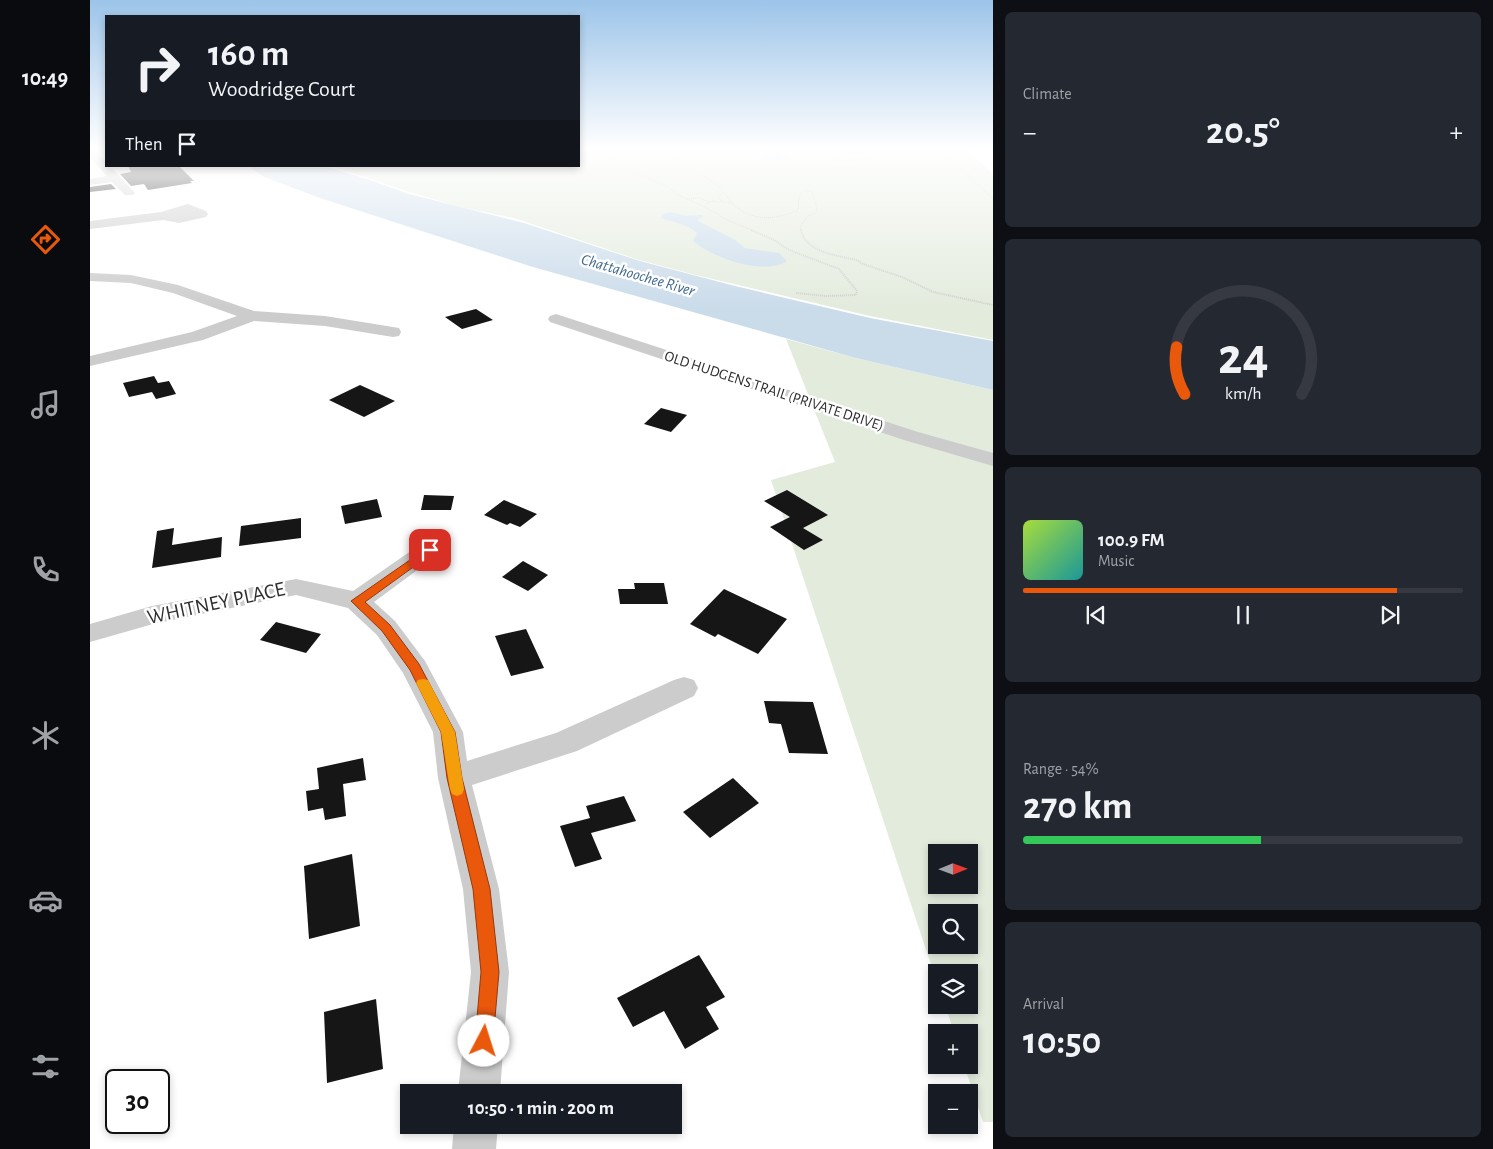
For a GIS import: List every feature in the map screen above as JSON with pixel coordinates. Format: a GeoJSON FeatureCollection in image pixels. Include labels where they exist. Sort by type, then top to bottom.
{"type":"FeatureCollection","features":[{"type":"Feature","properties":{"kind":"street"},"geometry":{"type":"LineString","coordinates":[[90,225],[163,216]]}},
{"type":"Feature","properties":{"kind":"street"},"geometry":{"type":"LineString","coordinates":[[90,277],[131,279],[178,290],[252,316],[325,321],[393,332]]}},
{"type":"Feature","properties":{"kind":"street"},"geometry":{"type":"LineString","coordinates":[[90,361],[197,336],[252,316]]}},
{"type":"Feature","properties":{"kind":"street","name":"OLD HUDGENS TRAIL (PRIVATE DRIVE)"},"geometry":{"type":"LineString","coordinates":[[556,319],[911,436],[993,460]]}},
{"type":"Feature","properties":{"kind":"street"},"geometry":{"type":"LineString","coordinates":[[430,550],[357,601],[386,628],[415,668],[448,732],[454,778],[481,889],[490,972],[480,1084]]}},
{"type":"Feature","properties":{"kind":"street","name":"WHITNEY PLACE"},"geometry":{"type":"LineString","coordinates":[[90,633],[152,615],[296,587],[357,601]]}},
{"type":"Feature","properties":{"kind":"street"},"geometry":{"type":"LineString","coordinates":[[454,778],[566,742],[684,688]]}},
{"type":"Feature","properties":{"kind":"street"},"geometry":{"type":"LineString","coordinates":[[474,1149],[475,1134]]}},
{"type":"Feature","properties":{"kind":"path"},"geometry":{"type":"LineString","coordinates":[[693,202],[713,213],[774,240],[789,250],[838,268],[857,291],[856,295],[847,296],[796,293]]}},
{"type":"Feature","properties":{"kind":"path"},"geometry":{"type":"LineString","coordinates":[[705,207],[709,202],[714,202]]}},
{"type":"Feature","properties":{"kind":"path"},"geometry":{"type":"LineString","coordinates":[[725,202],[732,203],[756,218],[779,217],[798,210],[797,202]]}},
{"type":"Feature","properties":{"kind":"path"},"geometry":{"type":"LineString","coordinates":[[815,202],[817,209],[813,215],[808,216],[800,227],[800,232],[807,244],[902,277],[933,292],[993,305]]}},
{"type":"Feature","properties":{"kind":"shaded area"},"geometry":{"type":"Polygon","coordinates":[[[442,202],[993,202],[993,340],[870,316],[696,275],[639,260],[514,218],[442,202]]]}},
{"type":"Feature","properties":{"kind":"shaded area"},"geometry":{"type":"Polygon","coordinates":[[[786,339],[856,358],[993,390],[993,1122],[983,1122],[978,1107],[978,1084],[970,1084],[967,1074],[978,1074],[978,1024],[951,1024],[948,1014],[978,1014],[978,964],[931,964],[771,480],[835,462],[786,339]]]}},
{"type":"Feature","properties":{"kind":"water","name":"Chattahoochee River"},"geometry":{"type":"Polygon","coordinates":[[[331,202],[439,202],[524,223],[640,261],[735,286],[870,318],[993,341],[993,390],[856,358],[533,267],[331,202]]]}},
{"type":"Feature","properties":{"kind":"water"},"geometry":{"type":"Polygon","coordinates":[[[670,212],[686,216],[702,215],[703,217],[698,219],[698,221],[735,240],[745,248],[779,253],[787,261],[765,267],[752,266],[725,259],[693,241],[697,233],[693,230],[685,225],[661,218],[670,212]]]}},
{"type":"Feature","properties":{"kind":"building"},"geometry":{"type":"Polygon","coordinates":[[[476,309],[493,320],[462,329],[445,317],[476,309]]]}},
{"type":"Feature","properties":{"kind":"building"},"geometry":{"type":"Polygon","coordinates":[[[154,376],[158,383],[169,381],[176,394],[156,399],[152,392],[129,397],[123,383],[154,376]]]}},
{"type":"Feature","properties":{"kind":"building"},"geometry":{"type":"Polygon","coordinates":[[[360,385],[395,401],[364,417],[329,400],[360,385]]]}},
{"type":"Feature","properties":{"kind":"building"},"geometry":{"type":"Polygon","coordinates":[[[661,408],[687,415],[671,432],[644,424],[661,408]]]}},
{"type":"Feature","properties":{"kind":"building"},"geometry":{"type":"Polygon","coordinates":[[[787,490],[828,515],[803,528],[823,540],[804,550],[770,527],[790,517],[764,501],[787,490]]]}},
{"type":"Feature","properties":{"kind":"building"},"geometry":{"type":"Polygon","coordinates":[[[424,495],[454,496],[451,510],[421,510],[424,495]]]}},
{"type":"Feature","properties":{"kind":"building"},"geometry":{"type":"Polygon","coordinates":[[[377,499],[382,517],[345,524],[341,506],[377,499]]]}},
{"type":"Feature","properties":{"kind":"building"},"geometry":{"type":"Polygon","coordinates":[[[504,500],[537,514],[520,527],[510,523],[507,525],[484,515],[504,500]]]}},
{"type":"Feature","properties":{"kind":"building"},"geometry":{"type":"Polygon","coordinates":[[[301,518],[301,538],[239,546],[241,526],[301,518]]]}},
{"type":"Feature","properties":{"kind":"building"},"geometry":{"type":"Polygon","coordinates":[[[174,528],[172,545],[222,537],[221,557],[152,568],[157,531],[174,528]]]}},
{"type":"Feature","properties":{"kind":"building"},"geometry":{"type":"Polygon","coordinates":[[[523,561],[548,575],[528,591],[502,577],[523,561]]]}},
{"type":"Feature","properties":{"kind":"building"},"geometry":{"type":"Polygon","coordinates":[[[634,583],[664,583],[668,604],[620,604],[618,589],[635,589],[634,583]]]}},
{"type":"Feature","properties":{"kind":"building"},"geometry":{"type":"Polygon","coordinates":[[[724,589],[787,619],[758,654],[718,634],[715,637],[690,624],[724,589]]]}},
{"type":"Feature","properties":{"kind":"building"},"geometry":{"type":"Polygon","coordinates":[[[276,622],[321,634],[306,653],[260,640],[276,622]]]}},
{"type":"Feature","properties":{"kind":"building"},"geometry":{"type":"Polygon","coordinates":[[[526,629],[544,668],[511,676],[495,636],[526,629]]]}},
{"type":"Feature","properties":{"kind":"building"},"geometry":{"type":"Polygon","coordinates":[[[764,701],[813,702],[828,754],[789,753],[781,724],[769,723],[764,701]]]}},
{"type":"Feature","properties":{"kind":"building"},"geometry":{"type":"Polygon","coordinates":[[[363,758],[366,780],[343,784],[346,816],[325,820],[323,808],[308,811],[306,791],[319,789],[317,768],[363,758]]]}},
{"type":"Feature","properties":{"kind":"building"},"geometry":{"type":"Polygon","coordinates":[[[733,778],[759,803],[710,838],[683,812],[733,778]]]}},
{"type":"Feature","properties":{"kind":"building"},"geometry":{"type":"Polygon","coordinates":[[[624,796],[636,821],[591,833],[602,859],[575,867],[560,826],[590,818],[586,806],[624,796]]]}},
{"type":"Feature","properties":{"kind":"building"},"geometry":{"type":"Polygon","coordinates":[[[352,854],[360,926],[309,939],[304,866],[352,854]]]}},
{"type":"Feature","properties":{"kind":"building"},"geometry":{"type":"Polygon","coordinates":[[[699,955],[725,997],[706,1007],[719,1029],[685,1049],[664,1011],[633,1027],[617,998],[699,955]]]}},
{"type":"Feature","properties":{"kind":"building"},"geometry":{"type":"Polygon","coordinates":[[[376,999],[383,1069],[327,1083],[324,1012],[376,999]]]}},
{"type":"Feature","properties":{"kind":"slow traffic"},"geometry":{"type":"LineString","coordinates":[[423,683],[448,732],[457,789]]}},
{"type":"Feature","properties":{"kind":"route"},"geometry":{"type":"LineString","coordinates":[[430,550],[357,601],[386,628],[415,668],[448,732],[454,778],[481,889],[490,972],[484,1041]]}}]}
